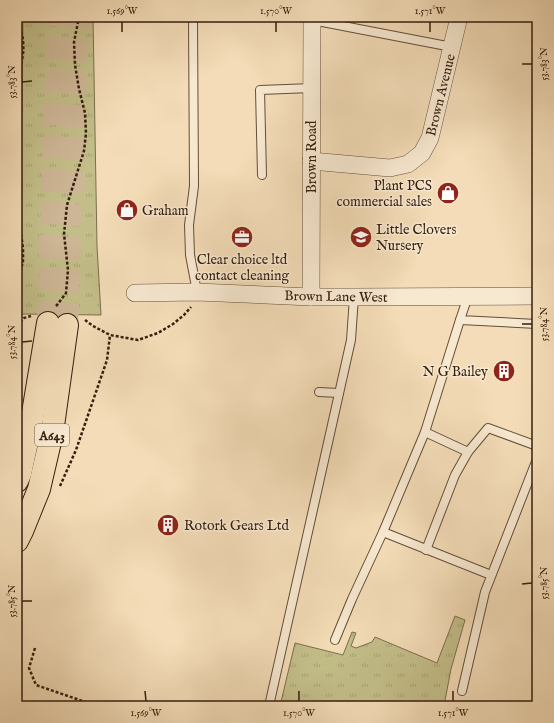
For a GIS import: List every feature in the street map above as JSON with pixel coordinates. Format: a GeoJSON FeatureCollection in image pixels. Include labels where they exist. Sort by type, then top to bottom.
{"type":"FeatureCollection","features":[{"type":"Feature","properties":{"kind":"highway","name":"A643"},"geometry":{"type":"LineString","coordinates":[[17,481],[20,474],[32,419],[64,318]]}},
{"type":"Feature","properties":{"kind":"highway","name":"A643"},"geometry":{"type":"LineString","coordinates":[[17,540],[39,490],[52,433],[64,318]]}},
{"type":"Feature","properties":{"kind":"street","name":"Brown Avenue"},"geometry":{"type":"LineString","coordinates":[[311,161],[390,168],[408,164],[422,153],[430,138],[458,17]]}},
{"type":"Feature","properties":{"kind":"street","name":"Brown Road"},"geometry":{"type":"LineString","coordinates":[[311,297],[312,18]]}},
{"type":"Feature","properties":{"kind":"street","name":"Brown Lane West"},"geometry":{"type":"LineString","coordinates":[[135,293],[197,292],[311,297],[537,296]]}},
{"type":"Feature","properties":{"kind":"lane"},"geometry":{"type":"LineString","coordinates":[[193,18],[194,186],[189,224],[190,255],[197,292]]}},
{"type":"Feature","properties":{"kind":"lane"},"geometry":{"type":"LineString","coordinates":[[312,18],[452,47]]}},
{"type":"Feature","properties":{"kind":"lane"},"geometry":{"type":"LineString","coordinates":[[262,175],[260,90],[312,88]]}},
{"type":"Feature","properties":{"kind":"lane"},"geometry":{"type":"LineString","coordinates":[[336,640],[352,599],[383,532],[424,432],[468,296]]}},
{"type":"Feature","properties":{"kind":"lane"},"geometry":{"type":"LineString","coordinates":[[268,706],[351,340],[354,297]]}},
{"type":"Feature","properties":{"kind":"lane"},"geometry":{"type":"LineString","coordinates":[[460,320],[537,324]]}},
{"type":"Feature","properties":{"kind":"lane"},"geometry":{"type":"LineString","coordinates":[[319,392],[339,393]]}},
{"type":"Feature","properties":{"kind":"lane"},"geometry":{"type":"LineString","coordinates":[[426,550],[455,475],[468,452],[488,428],[537,446]]}},
{"type":"Feature","properties":{"kind":"lane"},"geometry":{"type":"LineString","coordinates":[[424,432],[468,452]]}},
{"type":"Feature","properties":{"kind":"lane"},"geometry":{"type":"LineString","coordinates":[[462,691],[485,592],[537,459]]}},
{"type":"Feature","properties":{"kind":"lane"},"geometry":{"type":"LineString","coordinates":[[383,532],[491,575]]}},
{"type":"Feature","properties":{"kind":"path"},"geometry":{"type":"LineString","coordinates":[[17,17],[24,44],[17,76]]}},
{"type":"Feature","properties":{"kind":"path"},"geometry":{"type":"LineString","coordinates":[[79,17],[74,42],[75,65],[85,113],[86,133],[84,151],[67,205],[64,234],[68,270],[64,318],[93,326],[110,335],[138,340],[158,333],[173,324],[193,305],[197,292]]}},
{"type":"Feature","properties":{"kind":"path"},"geometry":{"type":"LineString","coordinates":[[17,90],[21,107],[21,186],[18,219],[23,248],[23,262],[21,270],[17,274]]}},
{"type":"Feature","properties":{"kind":"path"},"geometry":{"type":"LineString","coordinates":[[39,490],[54,500],[82,435],[107,360],[110,335]]}},
{"type":"Feature","properties":{"kind":"path"},"geometry":{"type":"LineString","coordinates":[[35,648],[29,668],[36,685],[97,706]]}},
{"type":"Feature","properties":{"kind":"green space"},"geometry":{"type":"Polygon","coordinates":[[[23,17],[93,17],[97,246],[101,315],[19,314],[23,17]]]}},
{"type":"Feature","properties":{"kind":"green space"},"geometry":{"type":"Polygon","coordinates":[[[455,616],[465,620],[451,669],[444,706],[280,706],[295,643],[343,655],[352,632],[356,633],[351,646],[356,648],[372,642],[375,637],[437,663],[455,616]]]}},
{"type":"Feature","properties":{"kind":"tunnel"},"geometry":{"type":"LineString","coordinates":[[48,323],[58,17]]}},
{"type":"Feature","properties":{"kind":"tunnel"},"geometry":{"type":"LineString","coordinates":[[67,325],[78,17]]}},
{"type":"Feature","properties":{"kind":"place","name":"Plant PCS commercial sales"},"geometry":{"type":"Point","coordinates":[448,193]}},
{"type":"Feature","properties":{"kind":"place","name":"Graham"},"geometry":{"type":"Point","coordinates":[127,210]}},
{"type":"Feature","properties":{"kind":"place","name":"Clear choice ltd contact cleaning"},"geometry":{"type":"Point","coordinates":[242,237]}},
{"type":"Feature","properties":{"kind":"place","name":"Little Clovers Nursery"},"geometry":{"type":"Point","coordinates":[361,237]}},
{"type":"Feature","properties":{"kind":"place","name":"N G Bailey"},"geometry":{"type":"Point","coordinates":[504,371]}},
{"type":"Feature","properties":{"kind":"place","name":"Rotork Gears Ltd"},"geometry":{"type":"Point","coordinates":[168,525]}}]}
